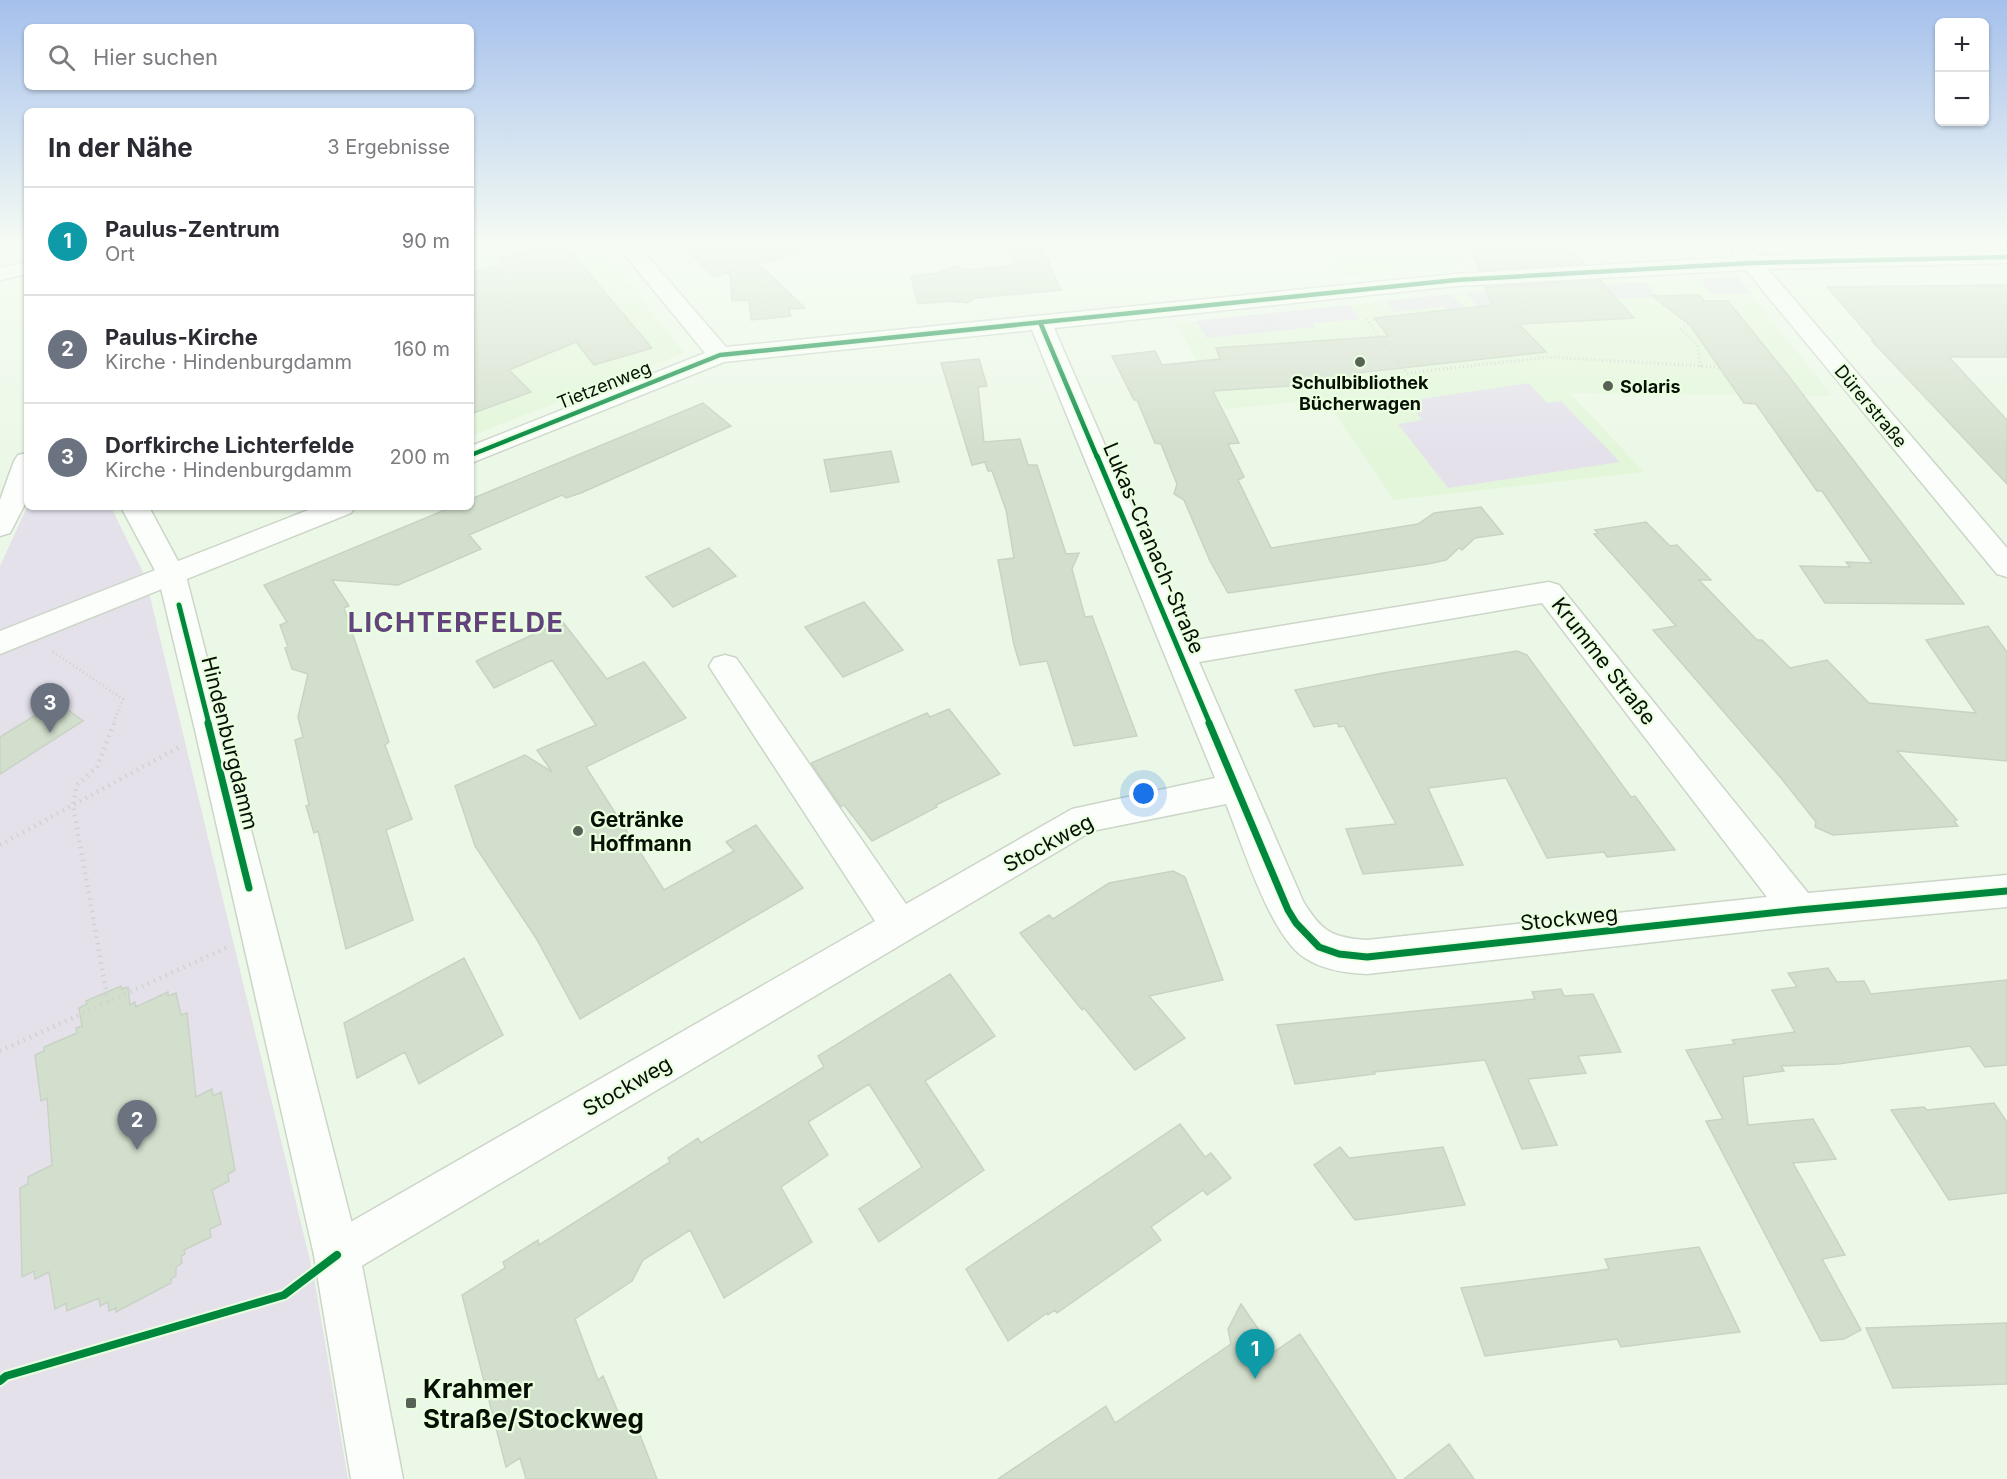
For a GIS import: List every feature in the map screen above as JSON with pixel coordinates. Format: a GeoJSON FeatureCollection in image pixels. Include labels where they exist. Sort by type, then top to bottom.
{"type":"FeatureCollection","features":[{"type":"Feature","properties":{"kind":"street"},"geometry":{"type":"LineString","coordinates":[[685,313],[720,354]]}},
{"type":"Feature","properties":{"kind":"street","name":"Tietzenweg"},"geometry":{"type":"LineString","coordinates":[[474,454],[720,354],[1129,313]]}},
{"type":"Feature","properties":{"kind":"street","name":"Dürerstraße"},"geometry":{"type":"LineString","coordinates":[[1793,313],[2007,567]]}},
{"type":"Feature","properties":{"kind":"street","name":"Lukas-Cranach-Straße"},"geometry":{"type":"LineString","coordinates":[[1040,322],[1181,654],[1235,788]]}},
{"type":"Feature","properties":{"kind":"street"},"geometry":{"type":"LineString","coordinates":[[0,526],[20,499],[24,477]]}},
{"type":"Feature","properties":{"kind":"street","name":"Hindenburgdamm"},"geometry":{"type":"LineString","coordinates":[[137,510],[172,576],[211,730],[337,1255],[377,1479]]}},
{"type":"Feature","properties":{"kind":"street"},"geometry":{"type":"LineString","coordinates":[[13,638],[334,510]]}},
{"type":"Feature","properties":{"kind":"street","name":"Krumme Straße"},"geometry":{"type":"LineString","coordinates":[[1181,654],[1549,592],[1799,910]]}},
{"type":"Feature","properties":{"kind":"street"},"geometry":{"type":"LineString","coordinates":[[725,666],[900,927]]}},
{"type":"Feature","properties":{"kind":"street","name":"Stockweg"},"geometry":{"type":"LineString","coordinates":[[337,1255],[1084,819],[1235,788],[1288,910],[1301,934],[1321,948],[1337,954],[1367,957],[1799,910],[2007,891]]}},
{"type":"Feature","properties":{"kind":"path"},"geometry":{"type":"LineString","coordinates":[[1366,318],[1407,373],[1549,357],[1719,367]]}},
{"type":"Feature","properties":{"kind":"path"},"geometry":{"type":"LineString","coordinates":[[1688,324],[1681,329],[1690,335],[1700,347],[1701,367]]}},
{"type":"Feature","properties":{"kind":"path"},"geometry":{"type":"LineString","coordinates":[[1387,347],[1396,345]]}},
{"type":"Feature","properties":{"kind":"path"},"geometry":{"type":"LineString","coordinates":[[13,638],[123,699],[97,767],[77,785],[73,805],[108,1002]]}},
{"type":"Feature","properties":{"kind":"path"},"geometry":{"type":"LineString","coordinates":[[0,845],[211,730]]}},
{"type":"Feature","properties":{"kind":"path"},"geometry":{"type":"LineString","coordinates":[[0,1051],[260,933]]}},
{"type":"Feature","properties":{"kind":"shaded area"},"geometry":{"type":"Polygon","coordinates":[[[474,313],[652,313],[684,353],[474,435],[474,313]]]}},
{"type":"Feature","properties":{"kind":"shaded area"},"geometry":{"type":"Polygon","coordinates":[[[1271,313],[1766,313],[1832,396],[1570,393],[1644,472],[1394,500],[1325,399],[1225,409],[1175,323],[1271,313]]]}},
{"type":"Feature","properties":{"kind":"shaded area"},"geometry":{"type":"Polygon","coordinates":[[[1272,313],[1355,313],[1360,319],[1313,323],[1315,327],[1207,338],[1196,321],[1272,313]]]}},
{"type":"Feature","properties":{"kind":"shaded area"},"geometry":{"type":"Polygon","coordinates":[[[1529,383],[1547,403],[1561,401],[1620,462],[1448,488],[1398,424],[1422,420],[1407,401],[1529,383]]]}},
{"type":"Feature","properties":{"kind":"shaded area"},"geometry":{"type":"Polygon","coordinates":[[[26,510],[112,510],[145,576],[314,1277],[348,1479],[0,1479],[0,566],[26,510]]]}},
{"type":"Feature","properties":{"kind":"building"},"geometry":{"type":"Polygon","coordinates":[[[474,313],[622,313],[652,348],[594,365],[576,342],[509,370],[531,392],[474,413],[474,313]]]}},
{"type":"Feature","properties":{"kind":"building"},"geometry":{"type":"Polygon","coordinates":[[[750,313],[790,313],[791,316],[751,320],[750,313]]]}},
{"type":"Feature","properties":{"kind":"building"},"geometry":{"type":"Polygon","coordinates":[[[1419,313],[1630,313],[1634,318],[1519,324],[1546,352],[1356,373],[1361,381],[1213,391],[1239,443],[1228,444],[1244,477],[1238,480],[1271,548],[1418,524],[1434,513],[1481,507],[1503,534],[1475,538],[1446,560],[1428,564],[1228,593],[1210,561],[1184,500],[1174,494],[1177,484],[1161,444],[1155,443],[1137,400],[1134,400],[1112,356],[1155,351],[1162,365],[1220,359],[1216,348],[1388,336],[1374,318],[1419,313]]]}},
{"type":"Feature","properties":{"kind":"building"},"geometry":{"type":"Polygon","coordinates":[[[1674,313],[1738,313],[1964,604],[1825,603],[1800,566],[1850,567],[1846,562],[1872,563],[1822,491],[1817,491],[1756,404],[1744,403],[1690,325],[1674,313]]]}},
{"type":"Feature","properties":{"kind":"building"},"geometry":{"type":"Polygon","coordinates":[[[1850,313],[2007,313],[2007,357],[1949,357],[2007,420],[2007,484],[1872,341],[1874,341],[1850,313]]]}},
{"type":"Feature","properties":{"kind":"building"},"geometry":{"type":"Polygon","coordinates":[[[979,359],[987,386],[978,387],[984,442],[1020,439],[1028,465],[1037,465],[1066,554],[1079,553],[1072,569],[1085,617],[1092,616],[1137,736],[1074,746],[1047,661],[1020,665],[998,560],[1014,558],[1006,510],[992,471],[988,471],[985,462],[972,465],[941,363],[979,359]]]}},
{"type":"Feature","properties":{"kind":"building"},"geometry":{"type":"Polygon","coordinates":[[[703,403],[731,426],[581,493],[566,498],[562,495],[469,535],[481,549],[398,585],[332,580],[349,606],[344,608],[389,742],[385,745],[412,819],[386,830],[413,920],[346,949],[318,831],[314,833],[306,806],[309,805],[295,740],[303,737],[298,717],[308,674],[292,669],[285,648],[288,647],[280,625],[287,622],[264,585],[445,510],[474,510],[474,498],[703,403]]]}},
{"type":"Feature","properties":{"kind":"building"},"geometry":{"type":"Polygon","coordinates":[[[891,451],[899,482],[831,492],[824,460],[891,451]]]}},
{"type":"Feature","properties":{"kind":"building"},"geometry":{"type":"Polygon","coordinates":[[[1646,522],[1670,546],[1677,545],[1711,580],[1699,580],[1757,640],[1762,640],[1790,668],[1827,660],[1869,703],[1976,713],[1926,640],[1988,626],[2007,652],[2007,761],[1897,751],[1957,820],[1954,821],[1958,826],[1833,835],[1815,827],[1816,822],[1781,778],[1653,630],[1676,626],[1594,534],[1598,533],[1595,530],[1646,522]]]}},
{"type":"Feature","properties":{"kind":"building"},"geometry":{"type":"Polygon","coordinates":[[[709,548],[736,576],[673,607],[646,577],[709,548]]]}},
{"type":"Feature","properties":{"kind":"building"},"geometry":{"type":"Polygon","coordinates":[[[864,602],[903,650],[843,677],[805,627],[864,602]]]}},
{"type":"Feature","properties":{"kind":"building"},"geometry":{"type":"Polygon","coordinates":[[[562,621],[607,679],[644,662],[686,718],[586,767],[664,890],[734,851],[726,842],[756,825],[803,888],[580,1019],[536,938],[475,846],[455,786],[525,755],[552,772],[537,750],[596,725],[552,660],[494,688],[476,661],[562,621]]]}},
{"type":"Feature","properties":{"kind":"building"},"geometry":{"type":"Polygon","coordinates":[[[1517,651],[1527,655],[1631,797],[1635,796],[1675,850],[1607,857],[1604,852],[1547,858],[1506,778],[1428,788],[1463,865],[1363,874],[1346,829],[1396,824],[1344,726],[1339,727],[1337,723],[1314,727],[1295,690],[1517,651]]]}},
{"type":"Feature","properties":{"kind":"building"},"geometry":{"type":"Polygon","coordinates":[[[57,702],[83,721],[0,774],[0,737],[57,702]]]}},
{"type":"Feature","properties":{"kind":"building"},"geometry":{"type":"Polygon","coordinates":[[[949,709],[1000,774],[936,805],[937,807],[872,841],[844,805],[841,807],[811,763],[927,713],[930,717],[949,709]]]}},
{"type":"Feature","properties":{"kind":"building"},"geometry":{"type":"Polygon","coordinates":[[[1173,871],[1185,877],[1223,980],[1149,996],[1185,1038],[1135,1070],[1084,1008],[1082,1010],[1020,933],[1049,915],[1053,919],[1109,883],[1173,871]]]}},
{"type":"Feature","properties":{"kind":"building"},"geometry":{"type":"Polygon","coordinates":[[[464,958],[503,1035],[419,1084],[405,1052],[357,1078],[344,1023],[464,958]]]}},
{"type":"Feature","properties":{"kind":"building"},"geometry":{"type":"Polygon","coordinates":[[[1828,968],[1837,982],[1864,981],[1871,994],[2007,980],[2007,1065],[1985,1067],[1970,1046],[1838,1064],[1781,1066],[1784,1071],[1743,1077],[1748,1125],[1813,1119],[1836,1159],[1793,1163],[1845,1255],[1822,1259],[1861,1330],[1844,1339],[1821,1341],[1706,1121],[1723,1119],[1686,1050],[1735,1044],[1732,1040],[1795,1032],[1772,990],[1797,987],[1788,973],[1828,968]]]}},
{"type":"Feature","properties":{"kind":"building"},"geometry":{"type":"Polygon","coordinates":[[[950,974],[995,1036],[925,1081],[984,1170],[879,1242],[859,1209],[922,1167],[869,1084],[808,1122],[828,1155],[781,1187],[812,1242],[724,1298],[690,1230],[643,1260],[632,1281],[575,1319],[598,1380],[603,1376],[623,1424],[633,1417],[657,1479],[526,1479],[520,1458],[506,1467],[462,1295],[505,1268],[503,1262],[538,1240],[539,1245],[670,1162],[668,1158],[698,1138],[701,1143],[824,1067],[818,1056],[950,974]]]}},
{"type":"Feature","properties":{"kind":"building"},"geometry":{"type":"Polygon","coordinates":[[[121,986],[122,989],[128,987],[130,1005],[135,1002],[136,1007],[168,992],[168,996],[176,993],[181,1015],[187,1013],[196,1097],[212,1089],[213,1096],[221,1092],[235,1170],[228,1174],[229,1181],[212,1190],[221,1224],[210,1229],[211,1237],[184,1250],[185,1254],[181,1256],[182,1263],[176,1267],[176,1276],[171,1279],[171,1283],[116,1312],[116,1308],[109,1311],[108,1302],[100,1306],[99,1298],[67,1311],[66,1303],[55,1309],[49,1272],[35,1279],[34,1271],[22,1277],[20,1188],[28,1184],[28,1177],[52,1165],[47,1098],[41,1101],[35,1055],[44,1051],[44,1047],[77,1033],[76,1028],[82,1026],[79,1008],[87,1004],[86,1001],[121,986]]]}},
{"type":"Feature","properties":{"kind":"building"},"geometry":{"type":"Polygon","coordinates":[[[1561,989],[1564,996],[1593,994],[1621,1052],[1578,1056],[1586,1073],[1528,1079],[1557,1145],[1522,1149],[1485,1060],[1374,1072],[1375,1074],[1295,1084],[1277,1025],[1535,999],[1532,992],[1561,989]]]}},
{"type":"Feature","properties":{"kind":"building"},"geometry":{"type":"Polygon","coordinates":[[[1994,1103],[2007,1122],[2007,1193],[1949,1200],[1891,1110],[1924,1107],[1927,1110],[1994,1103]]]}},
{"type":"Feature","properties":{"kind":"building"},"geometry":{"type":"Polygon","coordinates":[[[1180,1124],[1205,1157],[1211,1153],[1231,1178],[1207,1195],[1203,1190],[1151,1227],[1161,1240],[1057,1313],[1055,1310],[1048,1315],[1047,1313],[1008,1341],[966,1269],[1180,1124]]]}},
{"type":"Feature","properties":{"kind":"building"},"geometry":{"type":"Polygon","coordinates":[[[1340,1147],[1349,1158],[1443,1147],[1465,1205],[1355,1220],[1314,1165],[1340,1147]]]}},
{"type":"Feature","properties":{"kind":"building"},"geometry":{"type":"Polygon","coordinates":[[[1699,1247],[1740,1332],[1621,1347],[1617,1339],[1485,1356],[1461,1288],[1609,1269],[1605,1259],[1699,1247]]]}},
{"type":"Feature","properties":{"kind":"building"},"geometry":{"type":"Polygon","coordinates":[[[1241,1304],[1274,1352],[1300,1334],[1396,1479],[998,1479],[1106,1406],[1115,1423],[1231,1344],[1228,1329],[1241,1304]]]}},
{"type":"Feature","properties":{"kind":"building"},"geometry":{"type":"Polygon","coordinates":[[[2007,1323],[2007,1384],[1893,1388],[1866,1328],[2007,1323]]]}},
{"type":"Feature","properties":{"kind":"building"},"geometry":{"type":"Polygon","coordinates":[[[1449,1444],[1474,1479],[1404,1479],[1449,1444]]]}},
{"type":"Feature","properties":{"kind":"cycle path"},"geometry":{"type":"LineString","coordinates":[[474,454],[720,355],[1132,313]]}},
{"type":"Feature","properties":{"kind":"cycle path"},"geometry":{"type":"LineString","coordinates":[[1040,322],[1288,910],[1303,933],[1319,947],[1339,954],[1367,957],[1799,910],[2007,891]]}},
{"type":"Feature","properties":{"kind":"cycle path"},"geometry":{"type":"LineString","coordinates":[[179,605],[249,888]]}},
{"type":"Feature","properties":{"kind":"cycle path"},"geometry":{"type":"LineString","coordinates":[[0,1381],[6,1376],[284,1295],[337,1255]]}},
{"type":"Feature","properties":{"kind":"place","name":"Schulbibliothek Bücherwagen"},"geometry":{"type":"Point","coordinates":[1360,362]}},
{"type":"Feature","properties":{"kind":"place","name":"Solaris"},"geometry":{"type":"Point","coordinates":[1608,386]}},
{"type":"Feature","properties":{"kind":"place","name":"Dorfkirche Lichterfelde"},"geometry":{"type":"Point","coordinates":[50,733]}},
{"type":"Feature","properties":{"kind":"place","name":"Getränke Hoffmann"},"geometry":{"type":"Point","coordinates":[578,831]}},
{"type":"Feature","properties":{"kind":"place","name":"Paulus-Kirche"},"geometry":{"type":"Point","coordinates":[137,1150]}},
{"type":"Feature","properties":{"kind":"place","name":"Paulus-Zentrum"},"geometry":{"type":"Point","coordinates":[1255,1379]}},
{"type":"Feature","properties":{"kind":"place","name":"Krahmer Straße/Stockweg"},"geometry":{"type":"Point","coordinates":[411,1403]}},
{"type":"Feature","properties":{"kind":"district","name":"LICHTERFELDE"},"geometry":{"type":"Point","coordinates":[456,622]}}]}
